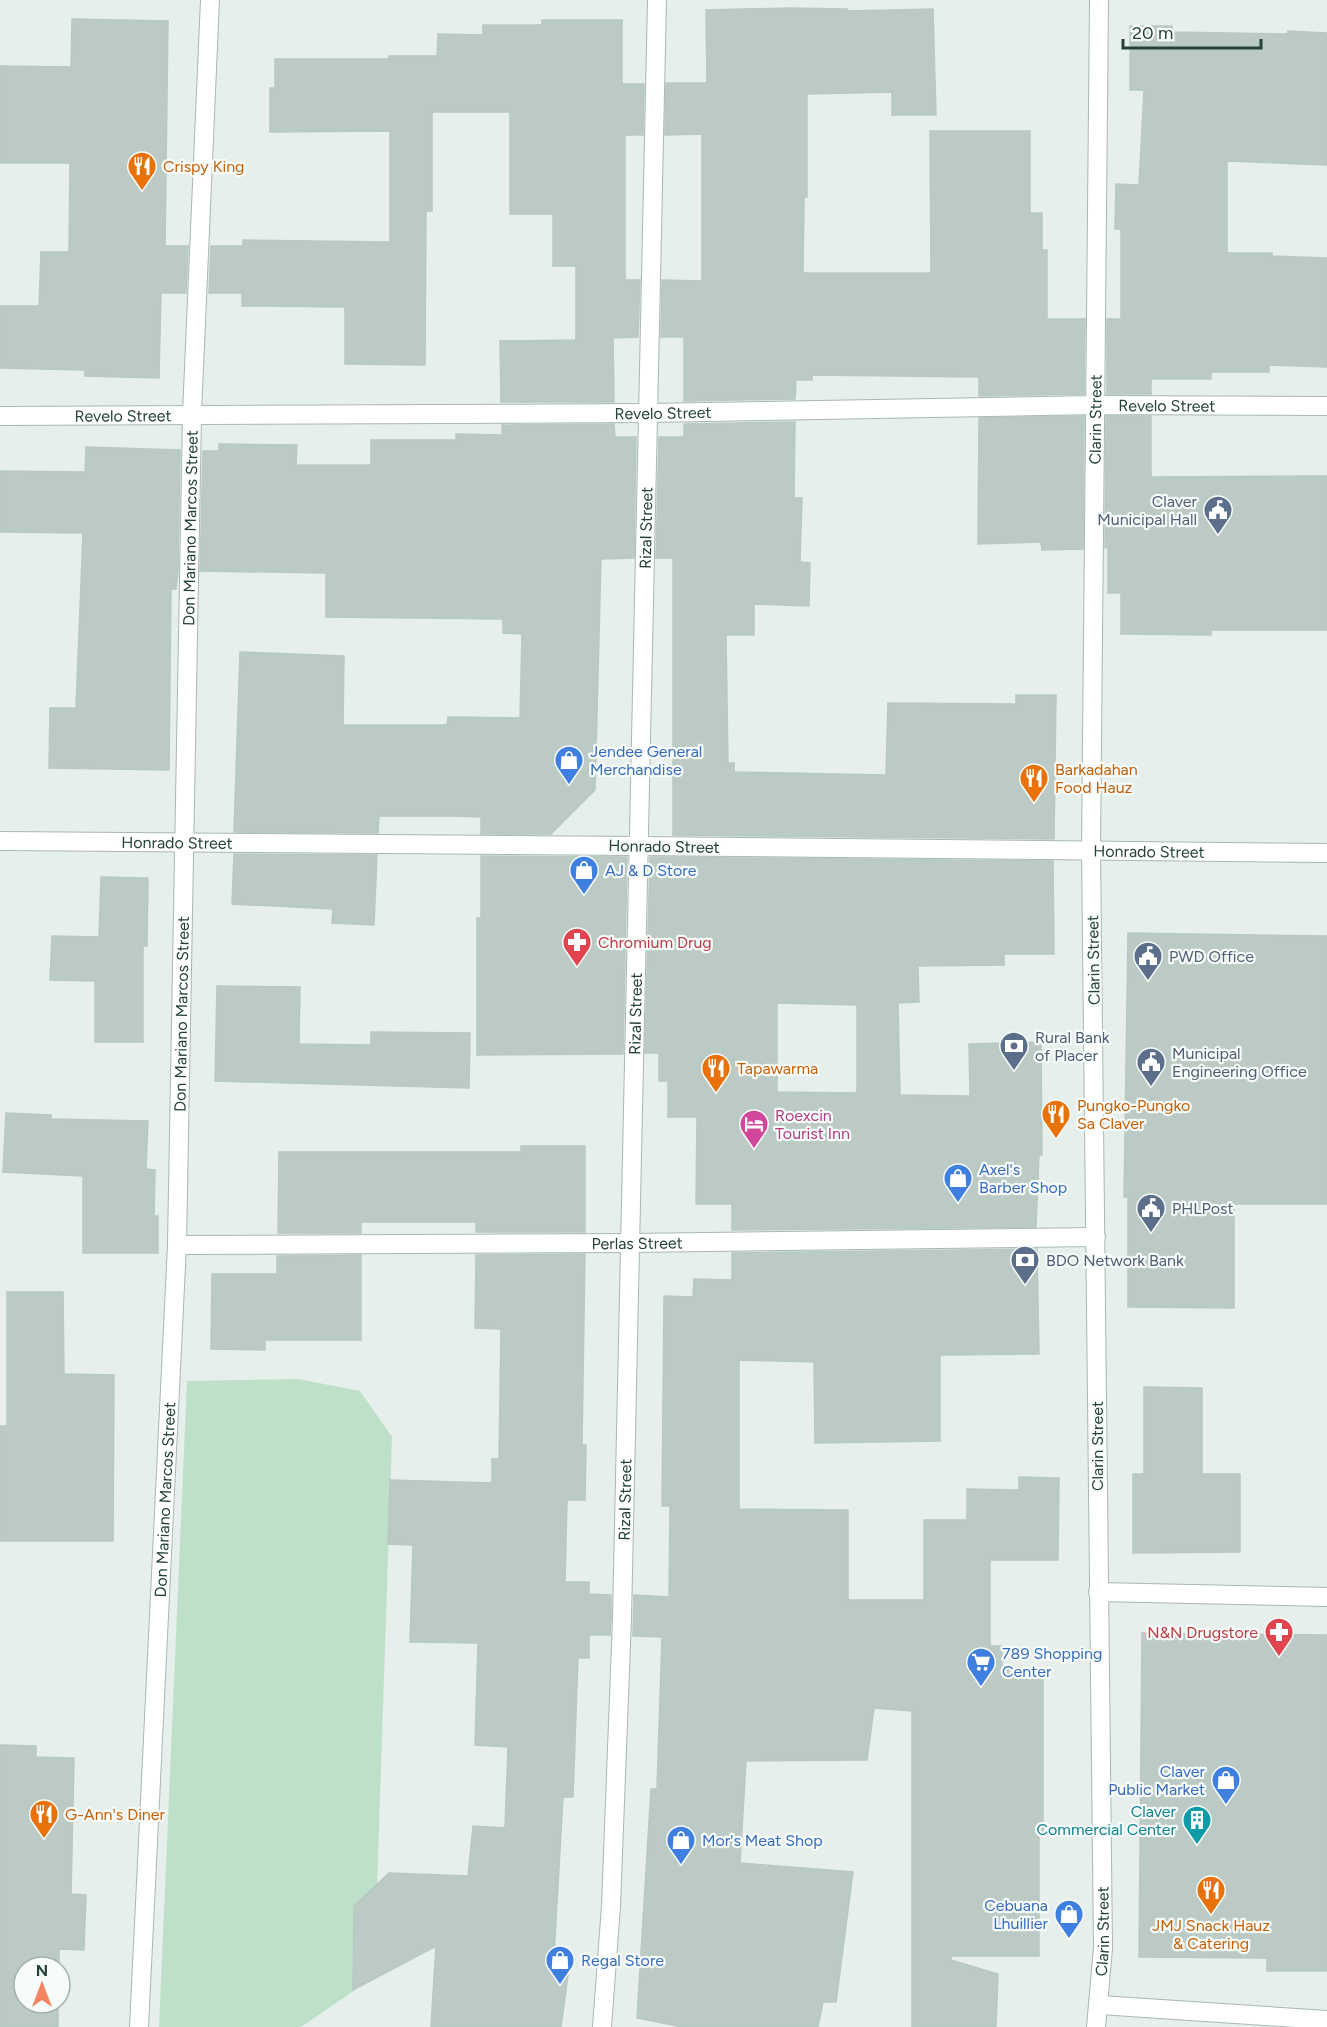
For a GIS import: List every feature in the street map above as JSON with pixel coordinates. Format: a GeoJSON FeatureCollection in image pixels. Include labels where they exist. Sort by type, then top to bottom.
{"type":"FeatureCollection","features":[{"type":"Feature","properties":{"kind":"street","name":"Don Mariano Marcos Street"},"geometry":{"type":"LineString","coordinates":[[139,2027],[177,1245],[192,414],[210,0]]}},
{"type":"Feature","properties":{"kind":"street","name":"Rizal Street"},"geometry":{"type":"LineString","coordinates":[[602,2027],[617,1791],[657,0]]}},
{"type":"Feature","properties":{"kind":"street","name":"Clarin Street"},"geometry":{"type":"LineString","coordinates":[[1096,2027],[1100,2004],[1103,1948],[1091,850],[1100,0]]}},
{"type":"Feature","properties":{"kind":"street","name":"Revelo Street"},"geometry":{"type":"LineString","coordinates":[[0,416],[648,413],[1095,405],[1327,406]]}},
{"type":"Feature","properties":{"kind":"street","name":"Honrado Street"},"geometry":{"type":"LineString","coordinates":[[0,842],[1327,853]]}},
{"type":"Feature","properties":{"kind":"street","name":"Perlas Street"},"geometry":{"type":"LineString","coordinates":[[177,1245],[631,1243],[1096,1237]]}},
{"type":"Feature","properties":{"kind":"street"},"geometry":{"type":"LineString","coordinates":[[1098,1592],[1327,1597]]}},
{"type":"Feature","properties":{"kind":"street"},"geometry":{"type":"LineString","coordinates":[[1100,2004],[1327,2020]]}},
{"type":"Feature","properties":{"kind":"green space"},"geometry":{"type":"Polygon","coordinates":[[[298,1379],[360,1391],[392,1437],[374,1977],[301,2027],[159,2027],[187,1381],[298,1379]]]}},
{"type":"Feature","properties":{"kind":"building"},"geometry":{"type":"Polygon","coordinates":[[[847,9],[847,11],[933,9],[936,115],[892,115],[892,92],[807,94],[807,197],[804,197],[803,273],[931,273],[930,131],[1030,131],[1030,213],[1042,213],[1042,250],[1047,250],[1047,319],[1085,319],[1084,394],[979,396],[979,377],[812,375],[812,380],[796,380],[795,399],[684,401],[684,337],[661,337],[662,280],[702,281],[702,134],[665,135],[666,83],[707,83],[706,10],[847,9]]]}},
{"type":"Feature","properties":{"kind":"building"},"geometry":{"type":"Polygon","coordinates":[[[72,19],[168,21],[165,246],[188,246],[186,293],[161,293],[159,378],[85,376],[85,370],[0,368],[0,306],[39,306],[41,252],[69,252],[70,163],[0,163],[0,66],[71,67],[72,19]]]}},
{"type":"Feature","properties":{"kind":"building"},"geometry":{"type":"Polygon","coordinates":[[[542,20],[622,20],[622,84],[644,84],[643,135],[625,135],[625,280],[640,280],[638,337],[613,338],[614,402],[501,402],[500,341],[576,340],[576,266],[553,266],[553,214],[510,214],[510,112],[432,112],[432,211],[426,211],[425,365],[345,364],[345,307],[242,306],[242,293],[209,293],[211,246],[243,246],[243,240],[390,242],[390,131],[270,132],[270,88],[275,88],[275,59],[389,59],[389,56],[437,56],[438,34],[483,35],[483,25],[542,25],[542,20]]]}},
{"type":"Feature","properties":{"kind":"building"},"geometry":{"type":"Polygon","coordinates":[[[1130,26],[1172,26],[1172,32],[1327,33],[1327,165],[1227,161],[1227,253],[1272,253],[1272,256],[1327,258],[1327,367],[1269,365],[1269,372],[1211,372],[1211,379],[1151,379],[1151,394],[1107,394],[1107,319],[1121,319],[1121,229],[1115,229],[1116,184],[1139,185],[1144,90],[1130,90],[1130,26]]]}},
{"type":"Feature","properties":{"kind":"building"},"geometry":{"type":"Polygon","coordinates":[[[1084,416],[1083,549],[1042,550],[1041,542],[978,544],[979,418],[1084,416]]]}},
{"type":"Feature","properties":{"kind":"building","name":"Claver Municipal Hall"},"geometry":{"type":"Polygon","coordinates":[[[1106,416],[1151,416],[1151,477],[1327,476],[1327,630],[1211,630],[1211,635],[1121,634],[1121,593],[1108,593],[1108,547],[1105,548],[1106,416]]]}},
{"type":"Feature","properties":{"kind":"building"},"geometry":{"type":"Polygon","coordinates":[[[795,422],[794,498],[802,498],[800,562],[810,563],[809,606],[754,604],[754,635],[726,635],[728,763],[734,763],[734,772],[886,775],[888,703],[1016,704],[1016,695],[1056,695],[1054,839],[673,835],[673,558],[656,558],[659,437],[684,437],[684,424],[795,422]]]}},
{"type":"Feature","properties":{"kind":"building"},"geometry":{"type":"Polygon","coordinates":[[[614,424],[615,437],[636,437],[634,558],[601,559],[595,790],[551,834],[481,834],[481,817],[455,816],[379,816],[378,833],[234,832],[240,652],[344,656],[343,725],[447,725],[448,717],[520,718],[522,634],[503,633],[503,619],[326,617],[326,573],[200,571],[203,451],[219,451],[219,444],[297,445],[296,465],[371,465],[371,440],[456,440],[456,434],[502,435],[502,425],[614,424]]]}},
{"type":"Feature","properties":{"kind":"building"},"geometry":{"type":"Polygon","coordinates":[[[86,447],[180,450],[178,571],[176,589],[171,589],[169,770],[49,768],[50,708],[76,708],[83,533],[0,532],[0,471],[85,472],[86,447]]]}},
{"type":"Feature","properties":{"kind":"building"},"geometry":{"type":"Polygon","coordinates":[[[234,854],[377,855],[374,925],[332,923],[333,909],[232,904],[234,854]]]}},
{"type":"Feature","properties":{"kind":"building"},"geometry":{"type":"Polygon","coordinates":[[[481,856],[627,857],[623,1054],[477,1055],[477,918],[481,918],[481,856]]]}},
{"type":"Feature","properties":{"kind":"building"},"geometry":{"type":"Polygon","coordinates":[[[650,857],[1053,861],[1054,954],[1004,954],[1004,965],[918,966],[919,1002],[898,1003],[900,1095],[970,1096],[969,1044],[1041,1042],[1042,1155],[1039,1155],[1036,1227],[732,1230],[732,1204],[696,1204],[697,1117],[668,1117],[668,1081],[659,1081],[659,1053],[645,1053],[650,857]],[[777,1003],[777,1092],[857,1093],[857,1005],[777,1003]]]}},
{"type":"Feature","properties":{"kind":"building"},"geometry":{"type":"Polygon","coordinates":[[[101,877],[148,878],[147,946],[143,946],[143,1042],[95,1042],[95,981],[50,980],[52,936],[99,937],[101,877]]]}},
{"type":"Feature","properties":{"kind":"building"},"geometry":{"type":"Polygon","coordinates":[[[1128,933],[1327,936],[1327,1204],[1234,1204],[1234,1308],[1128,1307],[1128,1197],[1124,1197],[1128,933]]]}},
{"type":"Feature","properties":{"kind":"building"},"geometry":{"type":"Polygon","coordinates":[[[217,986],[300,987],[299,1044],[371,1045],[371,1032],[470,1033],[469,1088],[215,1081],[217,986]]]}},
{"type":"Feature","properties":{"kind":"building"},"geometry":{"type":"Polygon","coordinates":[[[6,1113],[51,1115],[51,1119],[148,1121],[146,1169],[155,1170],[154,1216],[158,1216],[158,1253],[83,1253],[83,1176],[3,1172],[6,1113]]]}},
{"type":"Feature","properties":{"kind":"building"},"geometry":{"type":"Polygon","coordinates":[[[521,1146],[585,1146],[585,1232],[476,1232],[476,1222],[361,1222],[361,1233],[278,1233],[279,1152],[521,1152],[521,1146]]]}},
{"type":"Feature","properties":{"kind":"building"},"geometry":{"type":"Polygon","coordinates":[[[1037,1249],[1039,1354],[940,1355],[940,1441],[815,1443],[814,1362],[739,1360],[739,1509],[848,1510],[848,1600],[924,1600],[924,1520],[967,1520],[967,1489],[1019,1490],[1019,1477],[1059,1478],[1058,1560],[990,1560],[990,1646],[1002,1646],[1002,1668],[1043,1668],[1043,1834],[1039,1834],[1039,1956],[951,1956],[951,1960],[998,1974],[996,2027],[912,2027],[912,1711],[874,1708],[867,1760],[746,1761],[740,1863],[853,1872],[836,2002],[823,2002],[818,2027],[682,2027],[637,2018],[651,1789],[657,1789],[662,1637],[633,1636],[634,1595],[669,1597],[670,1506],[662,1506],[664,1296],[693,1297],[694,1279],[732,1280],[732,1253],[1037,1249]]]}},
{"type":"Feature","properties":{"kind":"building"},"geometry":{"type":"Polygon","coordinates":[[[585,1254],[582,1445],[586,1445],[585,1500],[567,1500],[565,1582],[589,1582],[589,1594],[611,1595],[611,1618],[610,1635],[589,1635],[589,1658],[578,1658],[573,1797],[563,1797],[553,1973],[568,1975],[561,2027],[431,2027],[436,1946],[353,1990],[354,1906],[389,1873],[468,1876],[473,1826],[505,1828],[508,1747],[475,1745],[478,1643],[410,1642],[413,1545],[388,1544],[390,1480],[492,1483],[492,1459],[499,1459],[501,1329],[475,1328],[476,1255],[585,1254]]]}},
{"type":"Feature","properties":{"kind":"building"},"geometry":{"type":"Polygon","coordinates":[[[361,1255],[361,1340],[265,1340],[265,1350],[211,1349],[212,1274],[277,1274],[277,1256],[361,1255]]]}},
{"type":"Feature","properties":{"kind":"building"},"geometry":{"type":"Polygon","coordinates":[[[7,1292],[63,1292],[64,1374],[114,1375],[113,1541],[0,1541],[0,1426],[7,1426],[7,1292]]]}},
{"type":"Feature","properties":{"kind":"building"},"geometry":{"type":"Polygon","coordinates":[[[1144,1387],[1202,1388],[1202,1474],[1240,1474],[1240,1552],[1133,1553],[1133,1474],[1144,1474],[1144,1387]]]}},
{"type":"Feature","properties":{"kind":"building","name":"Claver Public Market"},"geometry":{"type":"Polygon","coordinates":[[[1142,1633],[1327,1635],[1327,1971],[1267,1971],[1267,1958],[1139,1957],[1142,1633]]]}},
{"type":"Feature","properties":{"kind":"building"},"geometry":{"type":"Polygon","coordinates":[[[0,1745],[36,1746],[36,1757],[74,1758],[71,1894],[86,1895],[84,1950],[59,1949],[59,1955],[12,1955],[12,2015],[58,2015],[58,2027],[0,2027],[0,1745]]]}},
{"type":"Feature","properties":{"kind":"place","name":"Crispy King"},"geometry":{"type":"Point","coordinates":[142,192]}},
{"type":"Feature","properties":{"kind":"place","name":"Claver Municipal Hall"},"geometry":{"type":"Point","coordinates":[1218,536]}},
{"type":"Feature","properties":{"kind":"place","name":"Jendee General Merchandise"},"geometry":{"type":"Point","coordinates":[569,786]}},
{"type":"Feature","properties":{"kind":"place","name":"Barkadahan Food Hauz"},"geometry":{"type":"Point","coordinates":[1034,804]}},
{"type":"Feature","properties":{"kind":"place","name":"AJ & D Store"},"geometry":{"type":"Point","coordinates":[584,896]}},
{"type":"Feature","properties":{"kind":"place","name":"Chromium Drug"},"geometry":{"type":"Point","coordinates":[577,968]}},
{"type":"Feature","properties":{"kind":"place","name":"PWD Office"},"geometry":{"type":"Point","coordinates":[1148,982]}},
{"type":"Feature","properties":{"kind":"place","name":"Rural Bank of Placer"},"geometry":{"type":"Point","coordinates":[1014,1072]}},
{"type":"Feature","properties":{"kind":"place","name":"Municipal Engineering Office"},"geometry":{"type":"Point","coordinates":[1151,1088]}},
{"type":"Feature","properties":{"kind":"place","name":"Tapawarma"},"geometry":{"type":"Point","coordinates":[716,1094]}},
{"type":"Feature","properties":{"kind":"place","name":"Pungko-Pungko Sa Claver"},"geometry":{"type":"Point","coordinates":[1056,1140]}},
{"type":"Feature","properties":{"kind":"place","name":"Roexcin Tourist Inn"},"geometry":{"type":"Point","coordinates":[754,1150]}},
{"type":"Feature","properties":{"kind":"place","name":"Axel's Barber Shop"},"geometry":{"type":"Point","coordinates":[958,1204]}},
{"type":"Feature","properties":{"kind":"place","name":"PHLPost"},"geometry":{"type":"Point","coordinates":[1151,1234]}},
{"type":"Feature","properties":{"kind":"place","name":"BDO Network Bank"},"geometry":{"type":"Point","coordinates":[1025,1286]}},
{"type":"Feature","properties":{"kind":"place","name":"N&N Drugstore"},"geometry":{"type":"Point","coordinates":[1279,1658]}},
{"type":"Feature","properties":{"kind":"place","name":"789 Shopping Center"},"geometry":{"type":"Point","coordinates":[981,1688]}},
{"type":"Feature","properties":{"kind":"place","name":"Claver Public Market"},"geometry":{"type":"Point","coordinates":[1226,1806]}},
{"type":"Feature","properties":{"kind":"place","name":"G-Ann's Diner"},"geometry":{"type":"Point","coordinates":[44,1840]}},
{"type":"Feature","properties":{"kind":"place","name":"Claver Commercial Center"},"geometry":{"type":"Point","coordinates":[1197,1846]}},
{"type":"Feature","properties":{"kind":"place","name":"Mor's Meat Shop"},"geometry":{"type":"Point","coordinates":[681,1866]}},
{"type":"Feature","properties":{"kind":"place","name":"JMJ Snack Hauz & Catering"},"geometry":{"type":"Point","coordinates":[1211,1916]}},
{"type":"Feature","properties":{"kind":"place","name":"Cebuana Lhuillier"},"geometry":{"type":"Point","coordinates":[1069,1940]}},
{"type":"Feature","properties":{"kind":"place","name":"Regal Store"},"geometry":{"type":"Point","coordinates":[560,1986]}}]}
